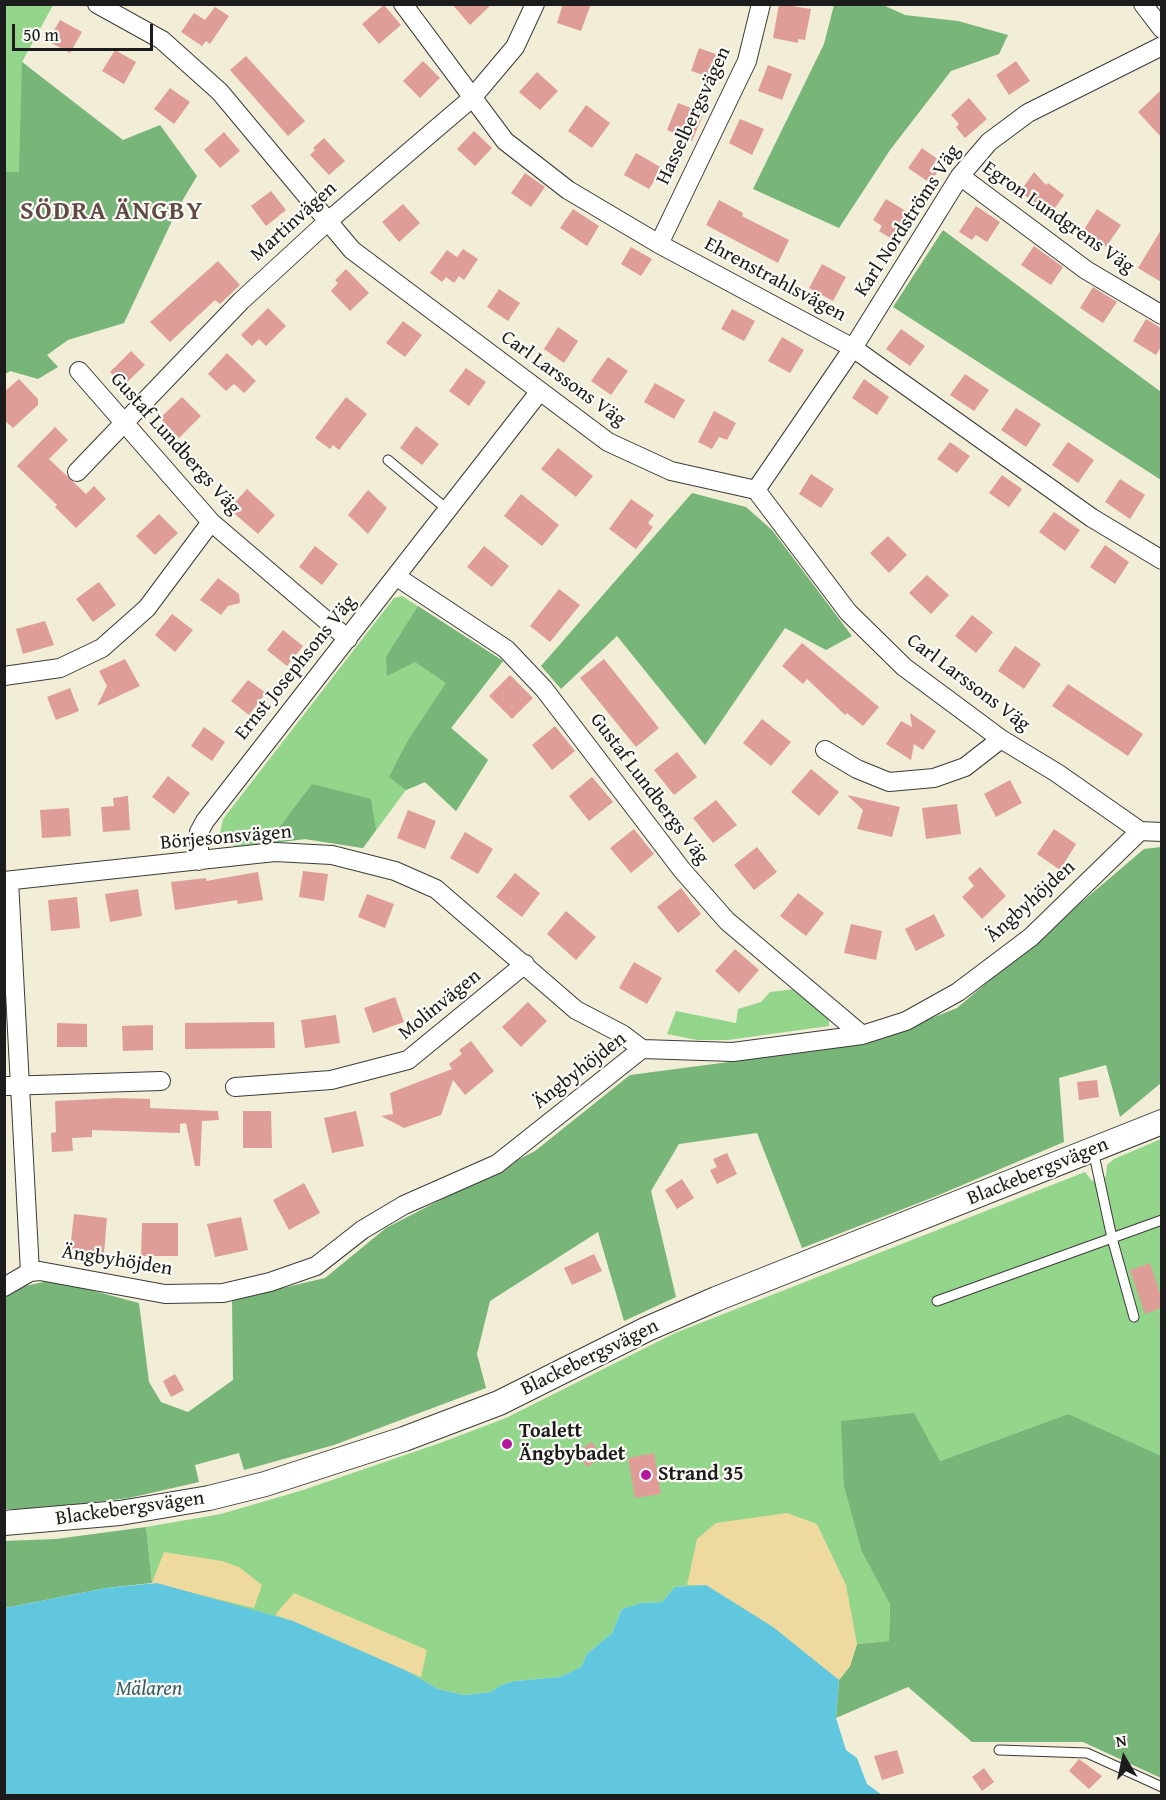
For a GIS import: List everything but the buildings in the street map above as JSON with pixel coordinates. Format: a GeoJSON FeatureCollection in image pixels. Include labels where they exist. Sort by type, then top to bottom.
{"type":"FeatureCollection","features":[{"type":"Feature","properties":{"kind":"street","name":"Carl Larssons Väg"},"geometry":{"type":"LineString","coordinates":[[97,4],[162,40],[220,92],[352,250],[608,442],[671,471],[756,490],[848,612],[904,667],[1001,739],[1057,772],[1140,831]]}},
{"type":"Feature","properties":{"kind":"street","name":"Ehrenstrahlsvägen"},"geometry":{"type":"LineString","coordinates":[[403,4],[505,141],[568,190],[659,244],[853,348],[1092,518],[1161,560]]}},
{"type":"Feature","properties":{"kind":"street","name":"Martinvägen"},"geometry":{"type":"LineString","coordinates":[[77,472],[241,301],[327,222],[472,98],[515,47],[535,4]]}},
{"type":"Feature","properties":{"kind":"street","name":"Hasselbergsvägen"},"geometry":{"type":"LineString","coordinates":[[659,244],[747,61],[761,4]]}},
{"type":"Feature","properties":{"kind":"street"},"geometry":{"type":"LineString","coordinates":[[1143,4],[1161,29]]}},
{"type":"Feature","properties":{"kind":"street","name":"Karl Nordströms Väg"},"geometry":{"type":"LineString","coordinates":[[756,490],[853,348],[960,176],[989,142],[1028,113],[1161,46]]}},
{"type":"Feature","properties":{"kind":"street","name":"Egron Lundgrens Väg"},"geometry":{"type":"LineString","coordinates":[[960,176],[1086,270],[1161,315]]}},
{"type":"Feature","properties":{"kind":"street","name":"Gustaf Lundbergs Väg"},"geometry":{"type":"LineString","coordinates":[[79,371],[211,522],[348,639]]}},
{"type":"Feature","properties":{"kind":"street","name":"Ernst Josephsons Väg"},"geometry":{"type":"LineString","coordinates":[[199,861],[199,832],[205,821],[540,391]]}},
{"type":"Feature","properties":{"kind":"street"},"geometry":{"type":"LineString","coordinates":[[4,676],[60,668],[102,648],[147,608],[211,522]]}},
{"type":"Feature","properties":{"kind":"street","name":"Gustaf Lundbergs Väg"},"geometry":{"type":"LineString","coordinates":[[397,577],[506,650],[544,689],[682,870],[727,921],[862,1035]]}},
{"type":"Feature","properties":{"kind":"street"},"geometry":{"type":"LineString","coordinates":[[825,750],[856,769],[889,782],[934,778],[965,767],[1001,739]]}},
{"type":"Feature","properties":{"kind":"street"},"geometry":{"type":"LineString","coordinates":[[1140,831],[1161,832]]}},
{"type":"Feature","properties":{"kind":"street","name":"Ängbyhöjden"},"geometry":{"type":"LineString","coordinates":[[30,1272],[40,1271],[165,1294],[188,1294],[223,1293],[270,1282],[316,1266],[362,1230],[404,1205],[497,1164],[642,1049],[733,1052],[862,1035],[906,1021],[957,992],[1031,937],[1140,831]]}},
{"type":"Feature","properties":{"kind":"street","name":"Börjesonsvägen"},"geometry":{"type":"LineString","coordinates":[[7,881],[275,852],[332,855],[395,871],[436,889],[576,1010],[622,1034],[642,1049]]}},
{"type":"Feature","properties":{"kind":"street"},"geometry":{"type":"LineString","coordinates":[[4,1287],[30,1272],[12,1086],[7,881]]}},
{"type":"Feature","properties":{"kind":"street","name":"Molinvägen"},"geometry":{"type":"LineString","coordinates":[[235,1087],[331,1080],[408,1060],[525,964]]}},
{"type":"Feature","properties":{"kind":"street"},"geometry":{"type":"LineString","coordinates":[[12,1086],[161,1082]]}},
{"type":"Feature","properties":{"kind":"street","name":"Blackebergsvägen"},"geometry":{"type":"LineString","coordinates":[[4,1523],[120,1513],[209,1498],[265,1484],[404,1439],[499,1403],[647,1329],[716,1299],[1093,1150],[1160,1120]]}},
{"type":"Feature","properties":{"kind":"lane"},"geometry":{"type":"LineString","coordinates":[[388,460],[448,510]]}},
{"type":"Feature","properties":{"kind":"lane"},"geometry":{"type":"LineString","coordinates":[[1093,1150],[1112,1238],[1134,1317]]}},
{"type":"Feature","properties":{"kind":"lane"},"geometry":{"type":"LineString","coordinates":[[937,1301],[1161,1220]]}},
{"type":"Feature","properties":{"kind":"lane"},"geometry":{"type":"LineString","coordinates":[[999,1750],[1087,1753],[1161,1787]]}},
{"type":"Feature","properties":{"kind":"green space"},"geometry":{"type":"Polygon","coordinates":[[[5,5],[53,5],[22,62],[61,93],[46,174],[5,172],[5,5]]]}},
{"type":"Feature","properties":{"kind":"green space"},"geometry":{"type":"Polygon","coordinates":[[[834,5],[883,5],[905,15],[958,21],[1008,35],[999,54],[951,71],[890,150],[839,228],[753,189],[824,44],[834,5]]]}},
{"type":"Feature","properties":{"kind":"green space"},"geometry":{"type":"Polygon","coordinates":[[[22,62],[123,140],[160,125],[197,176],[178,208],[124,323],[68,340],[47,355],[58,367],[38,379],[10,371],[4,375],[5,172],[19,172],[22,62]]]}},
{"type":"Feature","properties":{"kind":"green space"},"geometry":{"type":"Polygon","coordinates":[[[943,230],[1161,392],[1161,480],[893,307],[943,230]]]}},
{"type":"Feature","properties":{"kind":"green space"},"geometry":{"type":"Polygon","coordinates":[[[692,493],[746,507],[772,530],[852,636],[826,650],[785,628],[705,745],[617,636],[561,689],[541,666],[692,493]]]}},
{"type":"Feature","properties":{"kind":"green space"},"geometry":{"type":"Polygon","coordinates":[[[402,596],[503,661],[451,728],[488,760],[456,811],[425,782],[406,790],[363,848],[305,839],[238,846],[226,844],[220,833],[223,819],[394,598],[402,596]]]}},
{"type":"Feature","properties":{"kind":"green space"},"geometry":{"type":"Polygon","coordinates":[[[418,606],[503,661],[451,728],[488,760],[456,811],[425,782],[406,790],[389,777],[407,742],[446,683],[415,662],[387,676],[386,657],[418,606]]]}},
{"type":"Feature","properties":{"kind":"green space"},"geometry":{"type":"Polygon","coordinates":[[[312,784],[371,799],[376,830],[363,848],[305,839],[267,844],[312,784]]]}},
{"type":"Feature","properties":{"kind":"green space"},"geometry":{"type":"Polygon","coordinates":[[[1161,847],[1161,1083],[1120,1117],[1106,1065],[1059,1078],[1064,1142],[934,1197],[802,1248],[757,1133],[679,1144],[651,1191],[676,1297],[624,1321],[598,1232],[490,1301],[477,1354],[486,1388],[334,1445],[244,1470],[239,1453],[195,1465],[199,1482],[129,1498],[37,1509],[5,1509],[4,1298],[20,1287],[53,1280],[139,1303],[149,1382],[161,1402],[188,1412],[233,1380],[232,1300],[325,1278],[386,1228],[535,1151],[630,1075],[866,1044],[957,1008],[1144,849],[1161,847]]]}},
{"type":"Feature","properties":{"kind":"green space"},"geometry":{"type":"Polygon","coordinates":[[[794,989],[829,1018],[829,1026],[728,1040],[697,1040],[667,1034],[676,1011],[736,1023],[738,1009],[761,1002],[770,992],[794,989]]]}},
{"type":"Feature","properties":{"kind":"green space"},"geometry":{"type":"Polygon","coordinates":[[[1161,1139],[1161,1467],[1068,1414],[940,1461],[862,1552],[890,1603],[889,1641],[857,1644],[839,1680],[773,1627],[706,1585],[675,1587],[662,1602],[641,1603],[622,1609],[612,1633],[587,1654],[581,1667],[560,1677],[515,1681],[501,1685],[491,1692],[464,1695],[438,1689],[407,1671],[293,1621],[152,1583],[146,1527],[221,1514],[303,1490],[506,1418],[675,1333],[1085,1172],[1092,1181],[1106,1176],[1107,1165],[1114,1159],[1161,1139]]]}},
{"type":"Feature","properties":{"kind":"green space"},"geometry":{"type":"Polygon","coordinates":[[[914,1413],[940,1461],[1068,1414],[1161,1456],[1161,1778],[1083,1742],[972,1742],[908,1687],[836,1718],[839,1680],[850,1666],[857,1644],[889,1641],[890,1604],[862,1552],[844,1486],[841,1421],[914,1413]]]}},
{"type":"Feature","properties":{"kind":"green space"},"geometry":{"type":"Polygon","coordinates":[[[146,1527],[152,1583],[106,1588],[5,1608],[4,1541],[56,1539],[146,1527]]]}},
{"type":"Feature","properties":{"kind":"sand"},"geometry":{"type":"Polygon","coordinates":[[[787,1513],[817,1524],[846,1585],[857,1644],[850,1666],[839,1680],[773,1627],[706,1585],[687,1585],[697,1539],[716,1523],[787,1513]]]}},
{"type":"Feature","properties":{"kind":"sand"},"geometry":{"type":"Polygon","coordinates":[[[164,1552],[222,1561],[239,1567],[262,1585],[254,1608],[152,1583],[164,1552]]]}},
{"type":"Feature","properties":{"kind":"sand"},"geometry":{"type":"Polygon","coordinates":[[[294,1593],[427,1650],[421,1677],[275,1615],[294,1593]]]}},
{"type":"Feature","properties":{"kind":"water","name":"Mälaren"},"geometry":{"type":"Polygon","coordinates":[[[157,1583],[293,1621],[407,1671],[438,1689],[464,1695],[491,1692],[501,1685],[515,1681],[560,1677],[581,1667],[587,1654],[612,1633],[622,1609],[641,1603],[662,1602],[675,1587],[706,1585],[773,1627],[839,1680],[836,1718],[846,1750],[857,1758],[867,1784],[882,1795],[5,1795],[5,1608],[106,1588],[157,1583]]]}},
{"type":"Feature","properties":{"kind":"place","name":"Toalett Ängbybadet"},"geometry":{"type":"Point","coordinates":[507,1444]}},
{"type":"Feature","properties":{"kind":"place","name":"Strand 35"},"geometry":{"type":"Point","coordinates":[646,1475]}},
{"type":"Feature","properties":{"kind":"district","name":"SÖDRA ÄNGBY"},"geometry":{"type":"Point","coordinates":[112,212]}}]}
